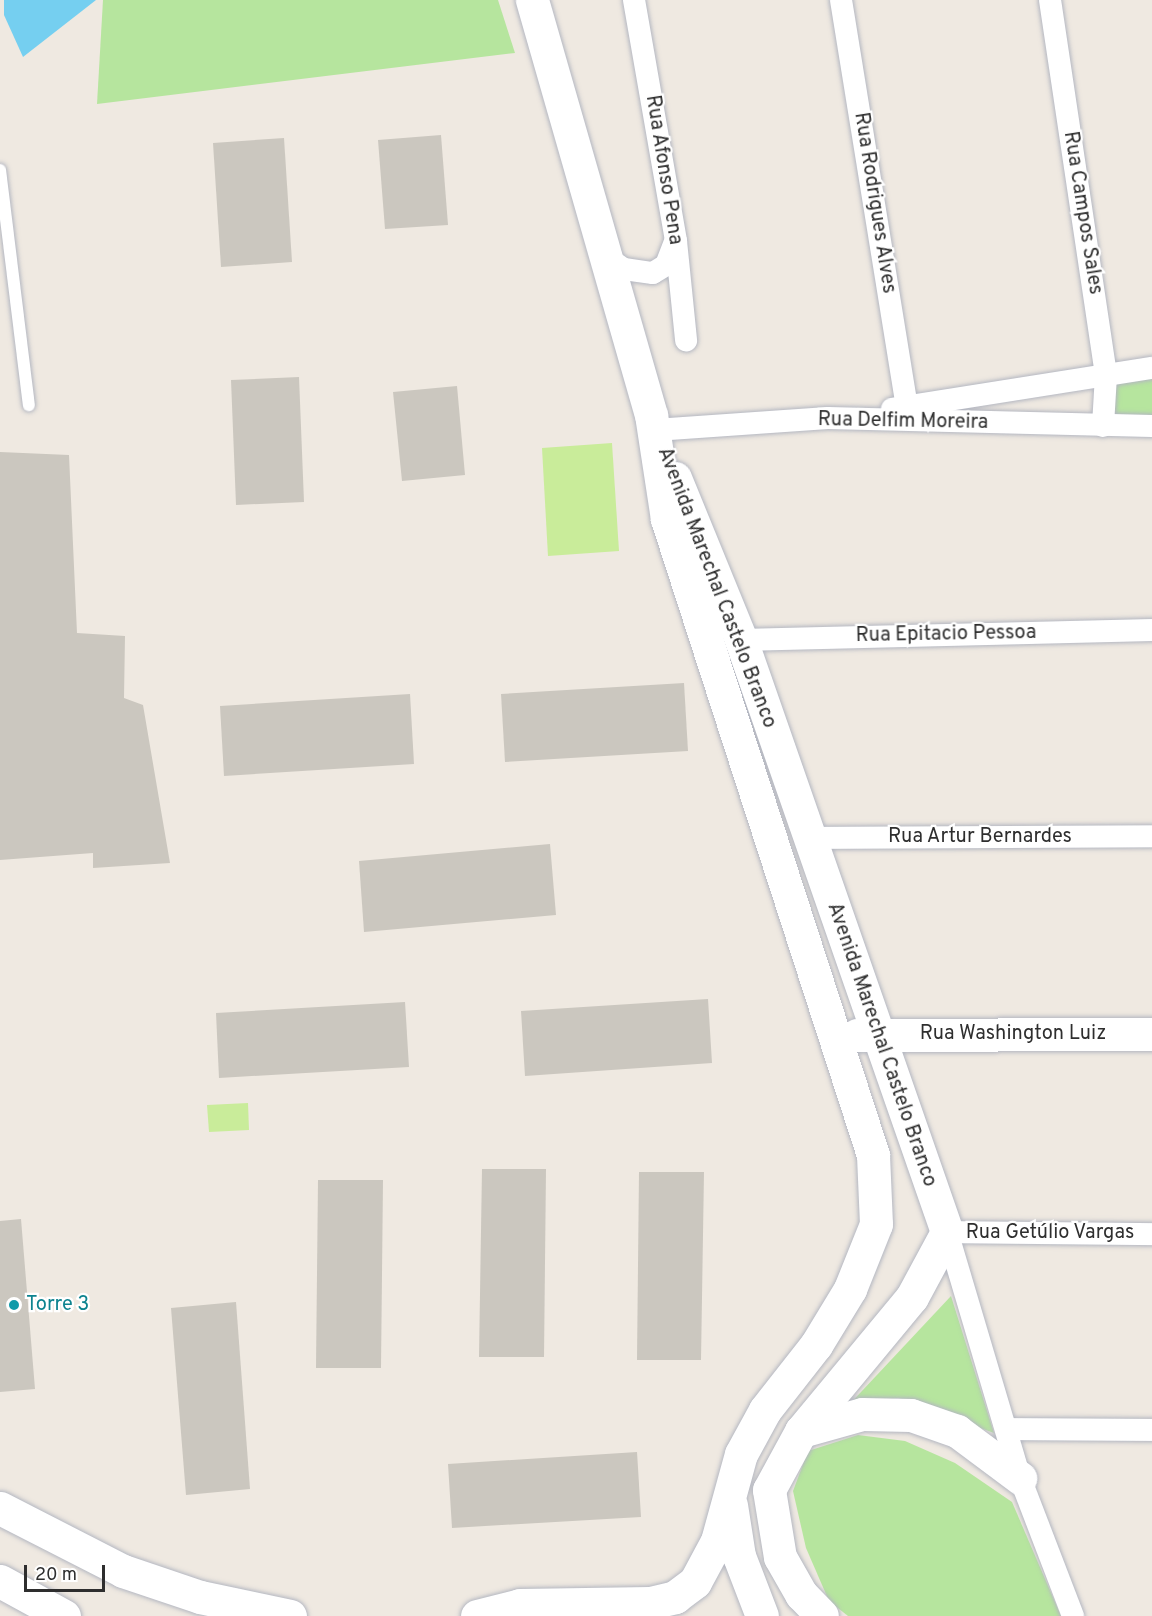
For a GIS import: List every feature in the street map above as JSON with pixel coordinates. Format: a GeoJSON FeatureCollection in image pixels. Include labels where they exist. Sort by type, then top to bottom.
{"type":"FeatureCollection","features":[{"type":"Feature","properties":{"kind":"street","name":"Avenida Marechal Castelo Branco"},"geometry":{"type":"LineString","coordinates":[[532,0],[608,258],[655,430],[668,519],[837,1036],[873,1155],[876,1224],[850,1289],[822,1335],[765,1410],[741,1454],[730,1497],[739,1556],[762,1616]]}},
{"type":"Feature","properties":{"kind":"street","name":"Rua Afonso Pena"},"geometry":{"type":"LineString","coordinates":[[634,0],[675,241],[686,340]]}},
{"type":"Feature","properties":{"kind":"street","name":"Rua Rodrigues Alves"},"geometry":{"type":"LineString","coordinates":[[841,0],[907,407]]}},
{"type":"Feature","properties":{"kind":"street","name":"Rua Campos Sales"},"geometry":{"type":"LineString","coordinates":[[1050,0],[1107,375],[1103,426]]}},
{"type":"Feature","properties":{"kind":"street"},"geometry":{"type":"LineString","coordinates":[[608,258],[624,269],[653,273],[666,265],[675,241]]}},
{"type":"Feature","properties":{"kind":"street"},"geometry":{"type":"LineString","coordinates":[[828,418],[1152,368]]}},
{"type":"Feature","properties":{"kind":"street","name":"Rua Delfim Moreira"},"geometry":{"type":"LineString","coordinates":[[655,430],[828,418],[1152,426]]}},
{"type":"Feature","properties":{"kind":"street","name":"Avenida Marechal Castelo Branco"},"geometry":{"type":"LineString","coordinates":[[655,430],[741,640],[876,1034],[947,1232]]}},
{"type":"Feature","properties":{"kind":"street","name":"Rua Epitacio Pessoa"},"geometry":{"type":"LineString","coordinates":[[741,640],[1152,630]]}},
{"type":"Feature","properties":{"kind":"street","name":"Rua Artur Bernardes"},"geometry":{"type":"LineString","coordinates":[[808,838],[1152,836]]}},
{"type":"Feature","properties":{"kind":"street","name":"Rua Washington Luiz"},"geometry":{"type":"LineString","coordinates":[[837,1036],[1152,1034]]}},
{"type":"Feature","properties":{"kind":"street"},"geometry":{"type":"LineString","coordinates":[[947,1232],[1020,1478],[1073,1616]]}},
{"type":"Feature","properties":{"kind":"street"},"geometry":{"type":"LineString","coordinates":[[822,1616],[801,1594],[771,1528],[770,1490],[801,1431],[912,1297],[947,1232]]}},
{"type":"Feature","properties":{"kind":"street","name":"Rua Getúlio Vargas"},"geometry":{"type":"LineString","coordinates":[[947,1232],[1152,1234]]}},
{"type":"Feature","properties":{"kind":"street"},"geometry":{"type":"LineString","coordinates":[[801,1431],[862,1414],[911,1415],[957,1431],[1020,1478]]}},
{"type":"Feature","properties":{"kind":"street"},"geometry":{"type":"LineString","coordinates":[[1006,1429],[1152,1430]]}},
{"type":"Feature","properties":{"kind":"street"},"geometry":{"type":"LineString","coordinates":[[477,1616],[520,1605],[650,1603],[675,1597],[695,1582],[710,1559],[730,1497]]}},
{"type":"Feature","properties":{"kind":"street"},"geometry":{"type":"LineString","coordinates":[[0,1508],[123,1571],[200,1597],[290,1616]]}},
{"type":"Feature","properties":{"kind":"street"},"geometry":{"type":"LineString","coordinates":[[0,1581],[64,1616]]}},
{"type":"Feature","properties":{"kind":"lane"},"geometry":{"type":"LineString","coordinates":[[0,170],[29,405]]}},
{"type":"Feature","properties":{"kind":"green space"},"geometry":{"type":"Polygon","coordinates":[[[103,0],[498,0],[515,53],[97,104],[103,0]]]}},
{"type":"Feature","properties":{"kind":"green space"},"geometry":{"type":"Polygon","coordinates":[[[1152,368],[1152,426],[1105,426],[1108,376],[1152,368]]]}},
{"type":"Feature","properties":{"kind":"green space"},"geometry":{"type":"Polygon","coordinates":[[[612,443],[619,551],[548,556],[542,448],[612,443]]]}},
{"type":"Feature","properties":{"kind":"green space"},"geometry":{"type":"Polygon","coordinates":[[[248,1103],[249,1130],[209,1132],[207,1105],[248,1103]]]}},
{"type":"Feature","properties":{"kind":"green space"},"geometry":{"type":"Polygon","coordinates":[[[951,1296],[994,1433],[898,1398],[846,1408],[951,1296]]]}},
{"type":"Feature","properties":{"kind":"green space"},"geometry":{"type":"Polygon","coordinates":[[[858,1435],[905,1441],[955,1463],[1012,1502],[1061,1616],[848,1616],[829,1601],[806,1548],[793,1491],[808,1451],[858,1435]]]}},
{"type":"Feature","properties":{"kind":"water"},"geometry":{"type":"Polygon","coordinates":[[[4,0],[96,0],[23,57],[4,15],[4,0]]]}},
{"type":"Feature","properties":{"kind":"building"},"geometry":{"type":"Polygon","coordinates":[[[441,135],[448,225],[385,229],[378,140],[441,135]]]}},
{"type":"Feature","properties":{"kind":"building"},"geometry":{"type":"Polygon","coordinates":[[[284,138],[292,262],[221,267],[213,143],[284,138]]]}},
{"type":"Feature","properties":{"kind":"building"},"geometry":{"type":"Polygon","coordinates":[[[299,377],[304,502],[236,505],[231,380],[299,377]]]}},
{"type":"Feature","properties":{"kind":"building"},"geometry":{"type":"Polygon","coordinates":[[[457,386],[465,475],[402,481],[393,392],[457,386]]]}},
{"type":"Feature","properties":{"kind":"building"},"geometry":{"type":"Polygon","coordinates":[[[0,452],[69,455],[77,633],[125,636],[124,698],[143,705],[170,863],[93,868],[93,853],[0,860],[0,452]]]}},
{"type":"Feature","properties":{"kind":"building"},"geometry":{"type":"Polygon","coordinates":[[[684,683],[688,751],[505,762],[501,694],[684,683]]]}},
{"type":"Feature","properties":{"kind":"building"},"geometry":{"type":"Polygon","coordinates":[[[410,694],[414,764],[224,776],[220,706],[410,694]]]}},
{"type":"Feature","properties":{"kind":"building"},"geometry":{"type":"Polygon","coordinates":[[[550,844],[556,915],[364,932],[359,861],[550,844]]]}},
{"type":"Feature","properties":{"kind":"building"},"geometry":{"type":"Polygon","coordinates":[[[708,999],[712,1063],[525,1076],[521,1011],[708,999]]]}},
{"type":"Feature","properties":{"kind":"building"},"geometry":{"type":"Polygon","coordinates":[[[405,1002],[409,1067],[219,1078],[216,1013],[405,1002]]]}},
{"type":"Feature","properties":{"kind":"building"},"geometry":{"type":"Polygon","coordinates":[[[482,1169],[546,1169],[544,1357],[479,1357],[482,1169]]]}},
{"type":"Feature","properties":{"kind":"building"},"geometry":{"type":"Polygon","coordinates":[[[639,1172],[704,1172],[701,1360],[637,1360],[639,1172]]]}},
{"type":"Feature","properties":{"kind":"building"},"geometry":{"type":"Polygon","coordinates":[[[318,1180],[383,1180],[381,1368],[316,1368],[318,1180]]]}},
{"type":"Feature","properties":{"kind":"building","name":"Torre 3"},"geometry":{"type":"Polygon","coordinates":[[[21,1219],[35,1389],[0,1392],[0,1221],[21,1219]]]}},
{"type":"Feature","properties":{"kind":"building"},"geometry":{"type":"Polygon","coordinates":[[[236,1302],[250,1489],[186,1495],[171,1308],[236,1302]]]}},
{"type":"Feature","properties":{"kind":"building"},"geometry":{"type":"Polygon","coordinates":[[[637,1452],[641,1517],[452,1528],[448,1464],[637,1452]]]}},
{"type":"Feature","properties":{"kind":"place","name":"Torre 3"},"geometry":{"type":"Point","coordinates":[14,1305]}}]}
